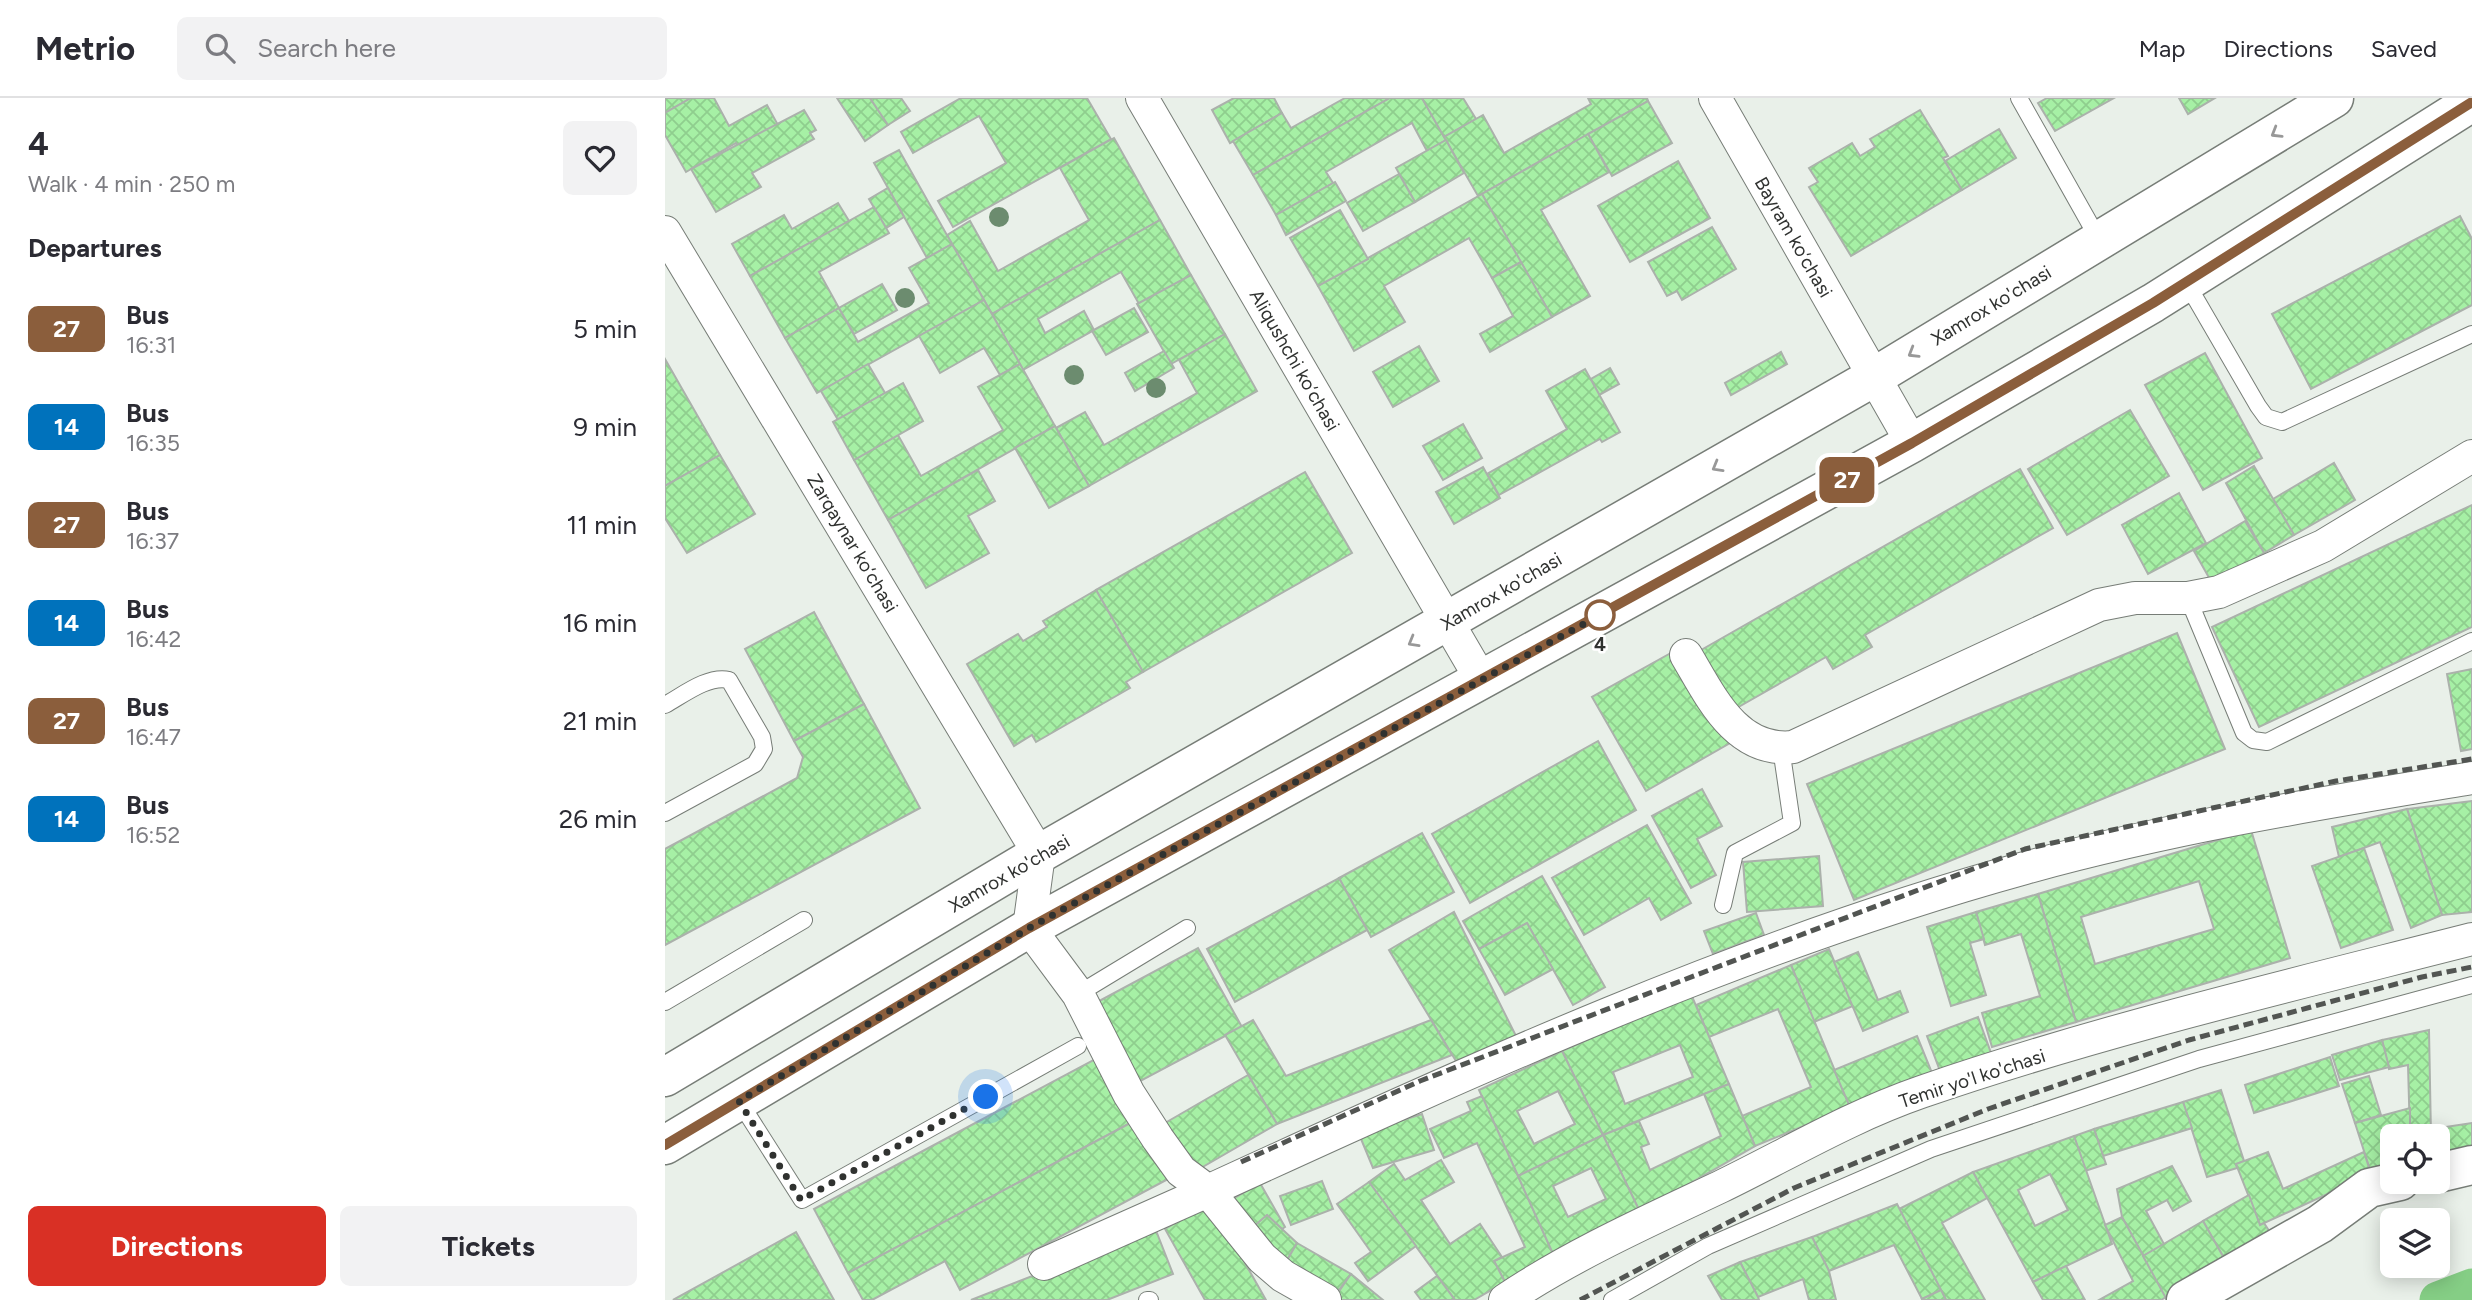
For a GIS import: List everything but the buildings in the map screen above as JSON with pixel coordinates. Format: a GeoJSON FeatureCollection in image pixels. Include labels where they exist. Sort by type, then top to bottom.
{"type":"FeatureCollection","features":[{"type":"Feature","properties":{"kind":"main road","name":"Xamrox ko'chasi"},"geometry":{"type":"LineString","coordinates":[[665,1077],[1039,854],[1874,377],[2334,98]]}},
{"type":"Feature","properties":{"kind":"main road"},"geometry":{"type":"LineString","coordinates":[[665,1145],[1029,928],[1912,443],[2186,282],[2472,102]]}},
{"type":"Feature","properties":{"kind":"main road"},"geometry":{"type":"LineString","coordinates":[[2450,1170],[2472,1165]]}},
{"type":"Feature","properties":{"kind":"main road"},"geometry":{"type":"LineString","coordinates":[[2186,1300],[2320,1224],[2369,1188],[2380,1186]]}},
{"type":"Feature","properties":{"kind":"street","name":"Aliqushchi ko‘chasi"},"geometry":{"type":"LineString","coordinates":[[1142,98],[1482,681]]}},
{"type":"Feature","properties":{"kind":"street","name":"Bayram ko‘chasi"},"geometry":{"type":"LineString","coordinates":[[1715,98],[1912,443]]}},
{"type":"Feature","properties":{"kind":"street","name":"Zarqaynar ko‘chasi"},"geometry":{"type":"LineString","coordinates":[[665,232],[1039,854]]}},
{"type":"Feature","properties":{"kind":"street"},"geometry":{"type":"LineString","coordinates":[[1686,655],[1718,708],[1745,738],[1763,746],[1793,747],[2099,605],[2135,598],[2188,597],[2219,592],[2323,546],[2472,456]]}},
{"type":"Feature","properties":{"kind":"street"},"geometry":{"type":"LineString","coordinates":[[1044,1264],[1482,1065],[1808,936],[2025,868],[2234,817],[2472,778]]}},
{"type":"Feature","properties":{"kind":"street"},"geometry":{"type":"LineString","coordinates":[[1039,854],[1029,928],[1079,994],[1129,1094],[1181,1171],[1208,1191],[1262,1258],[1283,1276],[1325,1300]]}},
{"type":"Feature","properties":{"kind":"street","name":"Temir yo'l ko'chasi"},"geometry":{"type":"LineString","coordinates":[[1505,1300],[1633,1228],[1744,1176],[1828,1130],[1921,1093],[2212,1005],[2472,939]]}},
{"type":"Feature","properties":{"kind":"lane"},"geometry":{"type":"LineString","coordinates":[[2019,98],[2099,240]]}},
{"type":"Feature","properties":{"kind":"lane"},"geometry":{"type":"LineString","coordinates":[[2186,282],[2266,417],[2282,422],[2472,334]]}},
{"type":"Feature","properties":{"kind":"lane"},"geometry":{"type":"LineString","coordinates":[[2188,597],[2244,733],[2252,740],[2267,741],[2472,641]]}},
{"type":"Feature","properties":{"kind":"lane"},"geometry":{"type":"LineString","coordinates":[[665,705],[710,681],[729,680],[762,737],[764,749],[755,764],[665,813]]}},
{"type":"Feature","properties":{"kind":"lane"},"geometry":{"type":"LineString","coordinates":[[1723,905],[1735,853],[1793,823],[1781,748]]}},
{"type":"Feature","properties":{"kind":"lane"},"geometry":{"type":"LineString","coordinates":[[665,1002],[804,920]]}},
{"type":"Feature","properties":{"kind":"lane"},"geometry":{"type":"LineString","coordinates":[[1079,994],[1187,928]]}},
{"type":"Feature","properties":{"kind":"lane"},"geometry":{"type":"LineString","coordinates":[[1612,1300],[1708,1246],[1931,1149],[2199,1059],[2472,985]]}},
{"type":"Feature","properties":{"kind":"lane"},"geometry":{"type":"LineString","coordinates":[[739,1101],[801,1200],[1078,1046]]}},
{"type":"Feature","properties":{"kind":"waterway"},"geometry":{"type":"LineString","coordinates":[[2438,1300],[2472,1287]]}},
{"type":"Feature","properties":{"kind":"railway"},"geometry":{"type":"LineString","coordinates":[[1241,1162],[1420,1081],[2025,849],[2336,781],[2472,759]]}},
{"type":"Feature","properties":{"kind":"railway"},"geometry":{"type":"LineString","coordinates":[[1580,1300],[1794,1188],[1988,1109],[2189,1040],[2422,977],[2472,967]]}},
{"type":"Feature","properties":{"kind":"bus line","name":"27"},"geometry":{"type":"LineString","coordinates":[[665,1145],[1029,928],[1912,443],[2153,303],[2472,102]]}},
{"type":"Feature","properties":{"kind":"place","name":"4"},"geometry":{"type":"Point","coordinates":[1600,615]}},
{"type":"Feature","properties":{"kind":"route"},"geometry":{"type":"LineString","coordinates":[[986,1097],[801,1200],[739,1101],[1029,928],[1600,615]]}}]}
